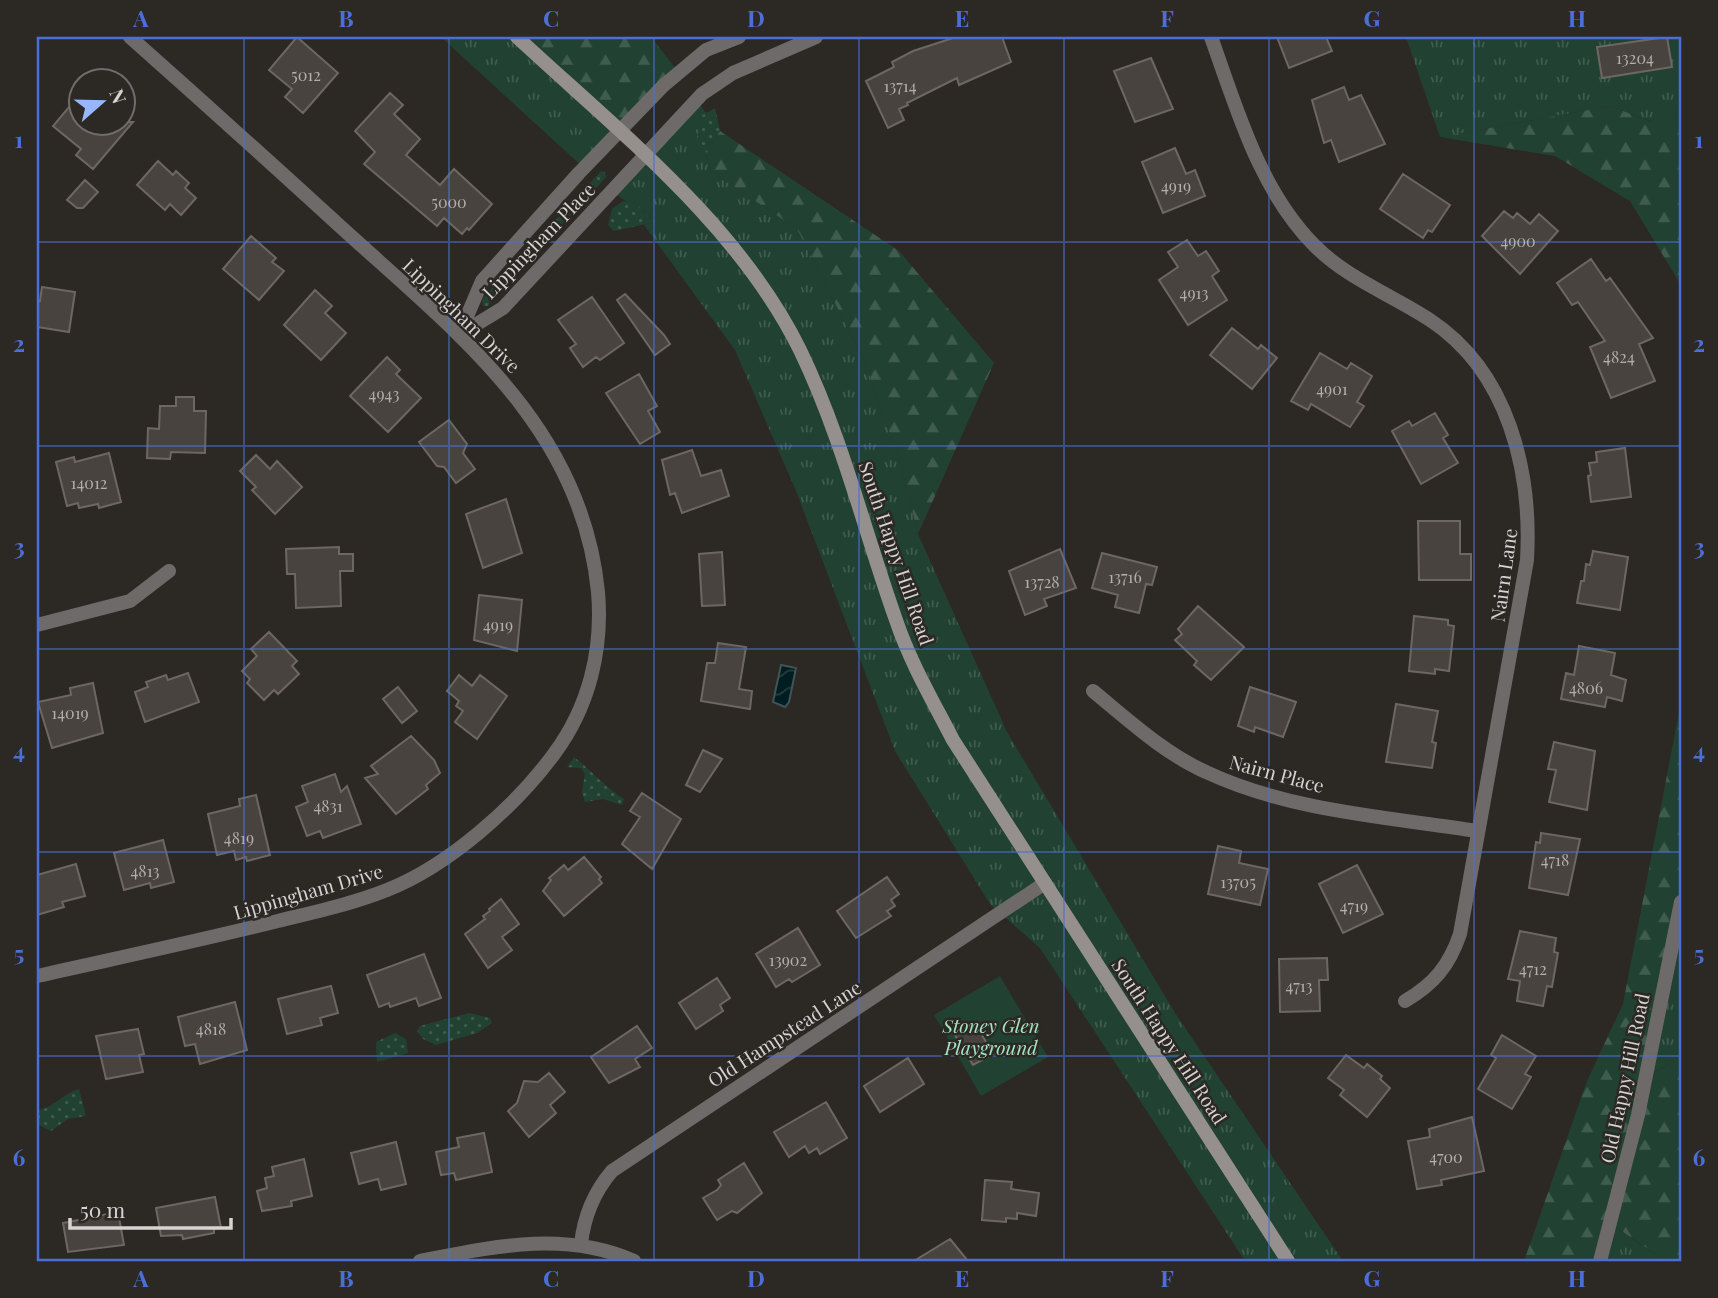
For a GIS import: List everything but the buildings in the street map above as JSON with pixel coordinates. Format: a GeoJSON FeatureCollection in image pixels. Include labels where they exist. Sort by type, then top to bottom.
{"type":"FeatureCollection","features":[{"type":"Feature","properties":{"kind":"street","name":"Lippingham Drive"},"geometry":{"type":"LineString","coordinates":[[37,976],[244,929],[387,890],[447,856],[521,794],[561,745],[582,704],[598,648],[599,607],[595,565],[586,525],[572,486],[542,432],[492,367],[459,335],[130,37]]}},
{"type":"Feature","properties":{"kind":"street","name":"South Happy Hill Road"},"geometry":{"type":"LineString","coordinates":[[517,37],[644,156],[738,256],[775,307],[800,351],[855,489],[896,622],[925,687],[953,740],[1288,1261]]}},
{"type":"Feature","properties":{"kind":"street","name":"Lippingham Place"},"geometry":{"type":"LineString","coordinates":[[459,335],[482,281],[619,132],[663,86],[706,50],[739,37]]}},
{"type":"Feature","properties":{"kind":"street","name":"Lippingham Place"},"geometry":{"type":"LineString","coordinates":[[459,335],[503,308],[702,94],[733,73],[816,37]]}},
{"type":"Feature","properties":{"kind":"street","name":"Nairn Lane"},"geometry":{"type":"LineString","coordinates":[[1211,37],[1248,140],[1269,183],[1293,221],[1315,246],[1341,268],[1432,321],[1464,351],[1486,379],[1504,411],[1517,445],[1530,516],[1527,560],[1460,934],[1453,956],[1426,989],[1405,1001]]}},
{"type":"Feature","properties":{"kind":"street"},"geometry":{"type":"LineString","coordinates":[[37,625],[130,601],[169,571]]}},
{"type":"Feature","properties":{"kind":"street","name":"Nairn Place"},"geometry":{"type":"LineString","coordinates":[[1093,691],[1182,760],[1249,789],[1295,801],[1477,831]]}},
{"type":"Feature","properties":{"kind":"street","name":"Old Hampstead Lane"},"geometry":{"type":"LineString","coordinates":[[581,1244],[583,1228],[594,1198],[612,1171],[1045,883]]}},
{"type":"Feature","properties":{"kind":"street","name":"Old Happy Hill Road"},"geometry":{"type":"LineString","coordinates":[[1600,1261],[1638,1115],[1681,902]]}},
{"type":"Feature","properties":{"kind":"street"},"geometry":{"type":"LineString","coordinates":[[420,1261],[511,1245],[581,1244],[634,1261]]}},
{"type":"Feature","properties":{"kind":"green space"},"geometry":{"type":"Polygon","coordinates":[[[441,37],[533,37],[550,67],[619,132],[584,168],[441,37]]]}},
{"type":"Feature","properties":{"kind":"green space"},"geometry":{"type":"Polygon","coordinates":[[[533,37],[651,37],[679,73],[619,132],[550,67],[533,37]]]}},
{"type":"Feature","properties":{"kind":"green space"},"geometry":{"type":"Polygon","coordinates":[[[1406,37],[1681,37],[1681,114],[1653,122],[1610,106],[1440,137],[1406,37]]]}},
{"type":"Feature","properties":{"kind":"green space"},"geometry":{"type":"Polygon","coordinates":[[[696,100],[720,131],[705,152],[712,172],[797,229],[864,360],[901,465],[918,534],[1007,732],[1175,1013],[1343,1261],[1245,1261],[1040,948],[990,904],[895,751],[796,491],[735,350],[644,225],[654,222],[650,216],[613,191],[696,100]]]}},
{"type":"Feature","properties":{"kind":"green space"},"geometry":{"type":"Polygon","coordinates":[[[1610,106],[1652,122],[1681,114],[1681,285],[1630,201],[1555,156],[1440,137],[1610,106]]]}},
{"type":"Feature","properties":{"kind":"green space"},"geometry":{"type":"Polygon","coordinates":[[[715,108],[720,131],[705,152],[697,137],[701,116],[715,108]]]}},
{"type":"Feature","properties":{"kind":"green space"},"geometry":{"type":"Polygon","coordinates":[[[720,131],[899,251],[994,363],[918,534],[901,465],[864,360],[797,229],[712,172],[705,152],[720,131]]]}},
{"type":"Feature","properties":{"kind":"green space"},"geometry":{"type":"Polygon","coordinates":[[[601,171],[605,172],[606,177],[488,306],[483,306],[482,299],[601,171]]]}},
{"type":"Feature","properties":{"kind":"green space"},"geometry":{"type":"Polygon","coordinates":[[[623,201],[635,203],[655,222],[614,231],[608,225],[612,209],[623,201]]]}},
{"type":"Feature","properties":{"kind":"green space"},"geometry":{"type":"Polygon","coordinates":[[[1681,702],[1681,904],[1647,1075],[1681,1059],[1681,1261],[1666,1261],[1611,1224],[1600,1261],[1524,1261],[1587,1081],[1623,1004],[1681,702]]]}},
{"type":"Feature","properties":{"kind":"green space"},"geometry":{"type":"Polygon","coordinates":[[[574,757],[624,799],[622,805],[603,799],[585,802],[582,792],[585,774],[581,768],[567,767],[574,757]]]}},
{"type":"Feature","properties":{"kind":"green space"},"geometry":{"type":"Polygon","coordinates":[[[1681,903],[1681,1059],[1646,1075],[1681,903]]]}},
{"type":"Feature","properties":{"kind":"green space","name":"Stoney Glen Playground"},"geometry":{"type":"Polygon","coordinates":[[[1000,976],[1048,1057],[981,1096],[934,1015],[1000,976]]]}},
{"type":"Feature","properties":{"kind":"green space"},"geometry":{"type":"Polygon","coordinates":[[[469,1013],[490,1018],[492,1023],[477,1033],[436,1045],[423,1039],[417,1031],[420,1026],[469,1013]]]}},
{"type":"Feature","properties":{"kind":"green space"},"geometry":{"type":"Polygon","coordinates":[[[395,1033],[406,1039],[408,1053],[377,1062],[376,1042],[395,1033]]]}},
{"type":"Feature","properties":{"kind":"green space"},"geometry":{"type":"Polygon","coordinates":[[[79,1089],[86,1116],[68,1119],[51,1131],[37,1124],[37,1110],[48,1107],[79,1089]]]}},
{"type":"Feature","properties":{"kind":"green space"},"geometry":{"type":"Polygon","coordinates":[[[1610,1224],[1666,1261],[1600,1261],[1610,1224]]]}},
{"type":"Feature","properties":{"kind":"water"},"geometry":{"type":"Polygon","coordinates":[[[781,665],[796,668],[789,702],[785,707],[773,702],[781,665]]]}}]}
